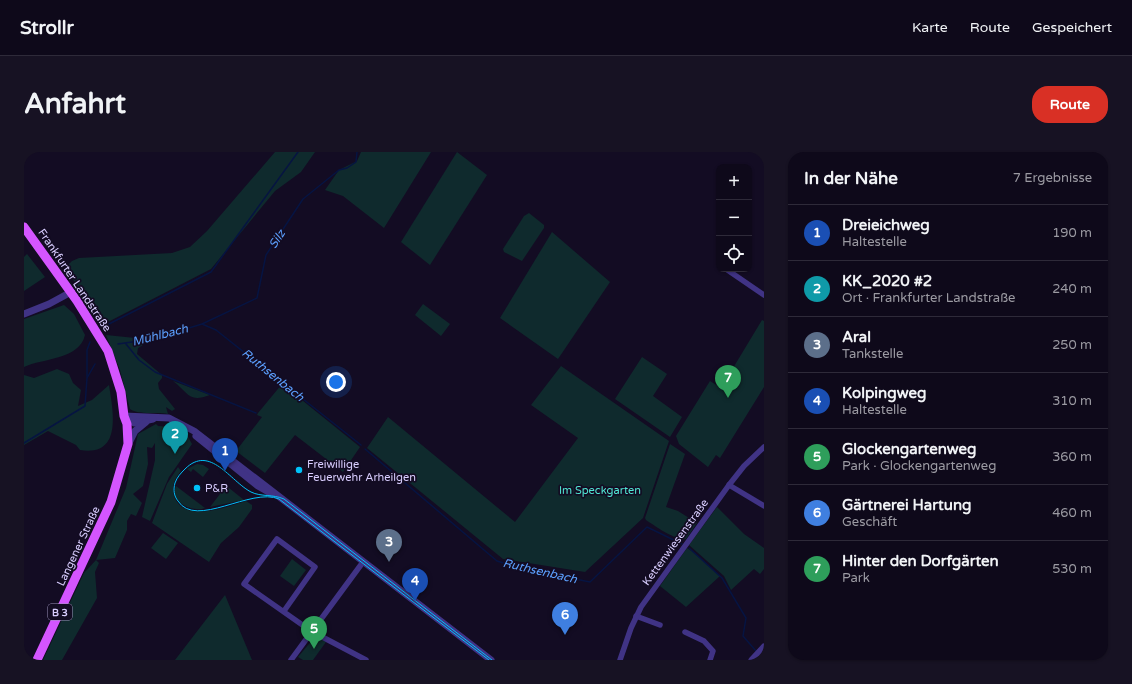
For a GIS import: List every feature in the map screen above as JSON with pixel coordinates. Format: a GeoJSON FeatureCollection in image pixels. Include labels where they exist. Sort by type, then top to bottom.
{"type":"FeatureCollection","features":[{"type":"Feature","properties":{"kind":"main road","name":"Frankfurter Landstraße"},"geometry":{"type":"LineString","coordinates":[[24,227],[71,292],[97,332],[112,361],[120,388],[124,416]]}},
{"type":"Feature","properties":{"kind":"main road","name":"Langener Straße"},"geometry":{"type":"LineString","coordinates":[[37,660],[111,502],[128,444],[127,424],[124,416]]}},
{"type":"Feature","properties":{"kind":"main road","name":"Langener Straße"},"geometry":{"type":"LineString","coordinates":[[122,461],[122,424],[124,416]]}},
{"type":"Feature","properties":{"kind":"street"},"geometry":{"type":"LineString","coordinates":[[730,272],[764,295]]}},
{"type":"Feature","properties":{"kind":"street"},"geometry":{"type":"LineString","coordinates":[[24,314],[49,304],[71,292]]}},
{"type":"Feature","properties":{"kind":"street"},"geometry":{"type":"LineString","coordinates":[[124,416],[134,423],[158,417]]}},
{"type":"Feature","properties":{"kind":"street"},"geometry":{"type":"LineString","coordinates":[[124,416],[169,418],[179,422],[258,486],[283,500],[491,660]]}},
{"type":"Feature","properties":{"kind":"street"},"geometry":{"type":"LineString","coordinates":[[128,444],[135,431],[147,420]]}},
{"type":"Feature","properties":{"kind":"street","name":"Kettenwiesenstraße"},"geometry":{"type":"LineString","coordinates":[[620,660],[636,616],[729,485],[744,466],[764,447]]}},
{"type":"Feature","properties":{"kind":"street"},"geometry":{"type":"LineString","coordinates":[[729,485],[764,506]]}},
{"type":"Feature","properties":{"kind":"street"},"geometry":{"type":"LineString","coordinates":[[284,611],[315,567],[277,538],[244,584],[311,631],[366,660]]}},
{"type":"Feature","properties":{"kind":"street"},"geometry":{"type":"LineString","coordinates":[[291,660],[363,562]]}},
{"type":"Feature","properties":{"kind":"street"},"geometry":{"type":"LineString","coordinates":[[636,616],[660,625]]}},
{"type":"Feature","properties":{"kind":"street"},"geometry":{"type":"LineString","coordinates":[[684,632],[707,644],[713,651],[710,660]]}},
{"type":"Feature","properties":{"kind":"green space"},"geometry":{"type":"Polygon","coordinates":[[[275,152],[315,152],[301,172],[275,191],[211,269],[104,324],[65,268],[72,261],[79,258],[172,253],[190,247],[207,231],[275,152]]]}},
{"type":"Feature","properties":{"kind":"green space"},"geometry":{"type":"Polygon","coordinates":[[[361,152],[431,152],[384,228],[343,196],[325,190],[339,170],[357,161],[361,152]]]}},
{"type":"Feature","properties":{"kind":"green space"},"geometry":{"type":"Polygon","coordinates":[[[457,152],[487,175],[430,265],[401,242],[457,152]]]}},
{"type":"Feature","properties":{"kind":"green space"},"geometry":{"type":"Polygon","coordinates":[[[529,213],[544,225],[544,228],[522,261],[504,252],[503,249],[524,216],[529,213]]]}},
{"type":"Feature","properties":{"kind":"green space"},"geometry":{"type":"Polygon","coordinates":[[[552,232],[610,282],[558,359],[500,318],[552,232]]]}},
{"type":"Feature","properties":{"kind":"green space"},"geometry":{"type":"Polygon","coordinates":[[[27,254],[45,277],[24,291],[24,257],[27,254]]]}},
{"type":"Feature","properties":{"kind":"green space"},"geometry":{"type":"Polygon","coordinates":[[[423,304],[450,324],[441,336],[415,315],[423,304]]]}},
{"type":"Feature","properties":{"kind":"green space"},"geometry":{"type":"Polygon","coordinates":[[[64,305],[74,314],[85,335],[81,343],[76,349],[68,354],[24,367],[24,319],[64,305]]]}},
{"type":"Feature","properties":{"kind":"green space"},"geometry":{"type":"Polygon","coordinates":[[[762,320],[764,321],[764,387],[720,458],[716,455],[708,467],[679,444],[676,436],[710,381],[721,388],[762,320]]]}},
{"type":"Feature","properties":{"kind":"green space"},"geometry":{"type":"Polygon","coordinates":[[[106,335],[145,339],[143,345],[138,348],[137,354],[162,375],[162,378],[158,383],[159,389],[175,409],[172,411],[166,407],[168,414],[144,413],[130,409],[120,370],[106,335]]]}},
{"type":"Feature","properties":{"kind":"green space"},"geometry":{"type":"Polygon","coordinates":[[[642,357],[667,374],[653,396],[682,417],[670,437],[615,399],[642,357]]]}},
{"type":"Feature","properties":{"kind":"green space","name":"Im Speckgarten"},"geometry":{"type":"Polygon","coordinates":[[[561,366],[669,441],[643,518],[585,572],[503,559],[367,448],[388,417],[515,522],[578,438],[531,405],[561,366]]]}},
{"type":"Feature","properties":{"kind":"green space"},"geometry":{"type":"Polygon","coordinates":[[[57,369],[69,374],[73,383],[81,390],[78,406],[92,400],[109,385],[113,419],[112,430],[109,439],[103,446],[94,450],[80,450],[76,445],[48,431],[24,445],[24,375],[34,378],[57,369]]]}},
{"type":"Feature","properties":{"kind":"green space"},"geometry":{"type":"Polygon","coordinates":[[[173,381],[210,395],[197,398],[189,396],[173,381]]]}},
{"type":"Feature","properties":{"kind":"green space"},"geometry":{"type":"Polygon","coordinates":[[[282,384],[360,447],[343,472],[295,435],[265,473],[236,451],[262,417],[257,415],[258,413],[282,384]]]}},
{"type":"Feature","properties":{"kind":"green space"},"geometry":{"type":"Polygon","coordinates":[[[156,424],[158,426],[173,427],[187,435],[192,444],[169,477],[150,521],[142,517],[155,460],[155,443],[152,448],[147,447],[148,464],[143,486],[133,494],[142,503],[136,516],[131,514],[127,521],[127,530],[115,558],[96,560],[126,488],[138,434],[156,424]]]}},
{"type":"Feature","properties":{"kind":"green space"},"geometry":{"type":"Polygon","coordinates":[[[670,444],[685,454],[666,507],[678,511],[697,523],[686,539],[677,538],[671,535],[655,526],[645,518],[670,444]]]}},
{"type":"Feature","properties":{"kind":"green space"},"geometry":{"type":"Polygon","coordinates":[[[197,464],[203,465],[209,469],[203,477],[193,469],[191,472],[187,469],[197,464]]]}},
{"type":"Feature","properties":{"kind":"green space"},"geometry":{"type":"Polygon","coordinates":[[[178,467],[181,471],[174,482],[173,492],[179,504],[187,509],[206,511],[228,507],[246,501],[252,505],[252,509],[239,527],[221,543],[209,562],[152,523],[167,484],[178,467]]]}},
{"type":"Feature","properties":{"kind":"green space"},"geometry":{"type":"Polygon","coordinates":[[[224,484],[244,500],[210,507],[220,494],[217,492],[224,484]]]}},
{"type":"Feature","properties":{"kind":"green space"},"geometry":{"type":"Polygon","coordinates":[[[176,486],[205,508],[194,509],[183,505],[176,497],[176,486]]]}},
{"type":"Feature","properties":{"kind":"green space"},"geometry":{"type":"Polygon","coordinates":[[[717,507],[744,534],[764,548],[764,569],[760,574],[754,569],[731,590],[724,576],[689,545],[717,507]]]}},
{"type":"Feature","properties":{"kind":"green space"},"geometry":{"type":"Polygon","coordinates":[[[163,533],[178,543],[166,559],[151,548],[163,533]]]}},
{"type":"Feature","properties":{"kind":"green space"},"geometry":{"type":"Polygon","coordinates":[[[687,548],[695,553],[720,576],[686,607],[660,586],[687,548]]]}},
{"type":"Feature","properties":{"kind":"green space"},"geometry":{"type":"Polygon","coordinates":[[[292,559],[306,570],[294,586],[280,576],[292,559]]]}},
{"type":"Feature","properties":{"kind":"green space"},"geometry":{"type":"Polygon","coordinates":[[[96,560],[99,563],[95,572],[97,598],[62,660],[43,660],[84,573],[96,560]]]}},
{"type":"Feature","properties":{"kind":"green space"},"geometry":{"type":"Polygon","coordinates":[[[225,595],[252,660],[175,660],[225,595]]]}},
{"type":"Feature","properties":{"kind":"green space"},"geometry":{"type":"Polygon","coordinates":[[[318,637],[326,642],[313,660],[303,660],[298,657],[314,638],[318,637]]]}},
{"type":"Feature","properties":{"kind":"waterway"},"geometry":{"type":"LineString","coordinates":[[107,325],[211,272],[298,152]]}},
{"type":"Feature","properties":{"kind":"waterway","name":"Silz"},"geometry":{"type":"LineString","coordinates":[[118,344],[153,339],[202,324],[257,298],[266,255],[303,199],[339,170],[347,168],[356,162],[357,152]]}},
{"type":"Feature","properties":{"kind":"waterway","name":"Ruthsenbach"},"geometry":{"type":"LineString","coordinates":[[202,324],[216,330],[361,445]]}},
{"type":"Feature","properties":{"kind":"waterway"},"geometry":{"type":"LineString","coordinates":[[87,377],[87,350],[90,342]]}},
{"type":"Feature","properties":{"kind":"waterway"},"geometry":{"type":"LineString","coordinates":[[126,344],[139,360],[155,372],[256,413]]}},
{"type":"Feature","properties":{"kind":"waterway","name":"Mühlbach"},"geometry":{"type":"LineString","coordinates":[[24,443],[85,406],[87,378],[95,364]]}},
{"type":"Feature","properties":{"kind":"waterway","name":"Ruthsenbach"},"geometry":{"type":"LineString","coordinates":[[365,449],[497,561],[516,567],[590,582],[647,527],[682,544]]}},
{"type":"Feature","properties":{"kind":"waterway","name":"Ruthsenbach"},"geometry":{"type":"LineString","coordinates":[[689,548],[722,578],[746,618],[743,636],[756,651]]}},
{"type":"Feature","properties":{"kind":"tram line"},"geometry":{"type":"LineString","coordinates":[[489,660],[279,499],[267,497],[254,498],[210,510],[197,511],[186,508],[178,501],[174,490],[177,479],[185,469],[194,462],[203,460],[220,467],[251,492],[276,496],[284,499],[492,660]]}},
{"type":"Feature","properties":{"kind":"place","name":"Hinter den Dorfgärten"},"geometry":{"type":"Point","coordinates":[728,398]}},
{"type":"Feature","properties":{"kind":"place","name":"KK_2020 #2"},"geometry":{"type":"Point","coordinates":[175,454]}},
{"type":"Feature","properties":{"kind":"place","name":"Freiwillige Feuerwehr Arheilgen"},"geometry":{"type":"Point","coordinates":[299,470]}},
{"type":"Feature","properties":{"kind":"place","name":"Dreieichweg"},"geometry":{"type":"Point","coordinates":[225,471]}},
{"type":"Feature","properties":{"kind":"place","name":"P&R"},"geometry":{"type":"Point","coordinates":[197,488]}},
{"type":"Feature","properties":{"kind":"place","name":"Aral"},"geometry":{"type":"Point","coordinates":[389,562]}},
{"type":"Feature","properties":{"kind":"place","name":"Kolpingweg"},"geometry":{"type":"Point","coordinates":[415,601]}},
{"type":"Feature","properties":{"kind":"place","name":"Gärtnerei Hartung"},"geometry":{"type":"Point","coordinates":[565,635]}},
{"type":"Feature","properties":{"kind":"place","name":"Glockengartenweg"},"geometry":{"type":"Point","coordinates":[314,649]}}]}
